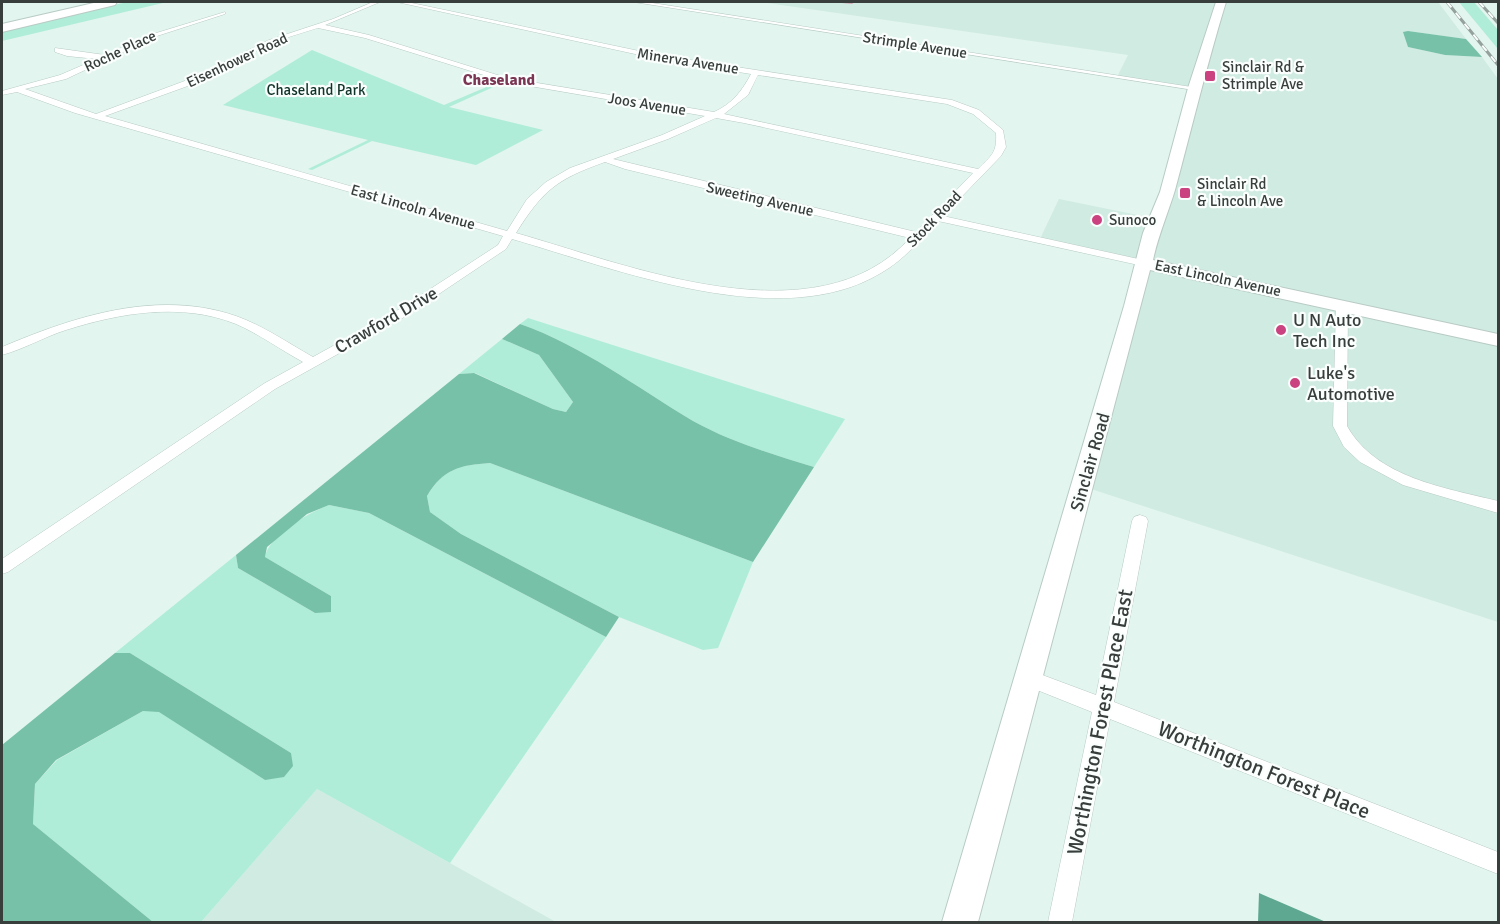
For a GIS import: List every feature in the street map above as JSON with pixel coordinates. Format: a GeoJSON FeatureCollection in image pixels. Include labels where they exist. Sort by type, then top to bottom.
{"type":"FeatureCollection","features":[{"type":"Feature","properties":{"kind":"highway"},"geometry":{"type":"LineString","coordinates":[[2,20],[79,2]]}},
{"type":"Feature","properties":{"kind":"highway"},"geometry":{"type":"LineString","coordinates":[[2,28],[111,2]]}},
{"type":"Feature","properties":{"kind":"main road","name":"Sinclair Road"},"geometry":{"type":"LineString","coordinates":[[960,922],[1155,219],[1167,192],[1194,88],[1221,2]]}},
{"type":"Feature","properties":{"kind":"main road","name":"East Lincoln Avenue"},"geometry":{"type":"LineString","coordinates":[[1143,263],[1498,340]]}},
{"type":"Feature","properties":{"kind":"street","name":"Eisenhower Road"},"geometry":{"type":"LineString","coordinates":[[97,116],[193,81],[271,41],[318,26],[377,2]]}},
{"type":"Feature","properties":{"kind":"street","name":"Minerva Avenue"},"geometry":{"type":"LineString","coordinates":[[400,2],[492,20],[613,48],[915,95],[949,102],[976,112]]}},
{"type":"Feature","properties":{"kind":"street","name":"Strimple Avenue"},"geometry":{"type":"LineString","coordinates":[[637,2],[1194,88]]}},
{"type":"Feature","properties":{"kind":"street","name":"Roche Place"},"geometry":{"type":"LineString","coordinates":[[2,93],[63,77],[170,29],[223,13]]}},
{"type":"Feature","properties":{"kind":"street","name":"Joos Avenue"},"geometry":{"type":"LineString","coordinates":[[318,26],[375,38],[507,80],[715,115],[980,172]]}},
{"type":"Feature","properties":{"kind":"street"},"geometry":{"type":"LineString","coordinates":[[58,50],[67,54],[106,57]]}},
{"type":"Feature","properties":{"kind":"street","name":"Crawford Drive"},"geometry":{"type":"LineString","coordinates":[[2,567],[223,417],[311,362],[420,302],[502,247],[531,201],[549,184],[573,170],[665,137],[715,115],[745,93],[756,72]]}},
{"type":"Feature","properties":{"kind":"street","name":"East Lincoln Avenue"},"geometry":{"type":"LineString","coordinates":[[17,89],[97,116],[685,285],[729,293],[776,295],[814,292]]}},
{"type":"Feature","properties":{"kind":"street","name":"Stock Road"},"geometry":{"type":"LineString","coordinates":[[814,292],[865,278],[899,256],[998,154],[1001,147],[1000,132],[976,112]]}},
{"type":"Feature","properties":{"kind":"street","name":"Sweeting Avenue"},"geometry":{"type":"LineString","coordinates":[[603,158],[624,166],[917,236]]}},
{"type":"Feature","properties":{"kind":"street","name":"East Lincoln Avenue"},"geometry":{"type":"LineString","coordinates":[[938,218],[1143,263]]}},
{"type":"Feature","properties":{"kind":"street"},"geometry":{"type":"LineString","coordinates":[[1342,305],[1340,426],[1344,437],[1372,464],[1396,476],[1454,496],[1494,506]]}},
{"type":"Feature","properties":{"kind":"street"},"geometry":{"type":"LineString","coordinates":[[2,351],[60,328],[128,311],[201,310],[229,317],[253,327],[311,362]]}},
{"type":"Feature","properties":{"kind":"street","name":"Worthington Forest Place East"},"geometry":{"type":"LineString","coordinates":[[1060,922],[1140,521]]}},
{"type":"Feature","properties":{"kind":"street","name":"Worthington Forest Place"},"geometry":{"type":"LineString","coordinates":[[1029,678],[1498,863]]}},
{"type":"Feature","properties":{"kind":"shaded area"},"geometry":{"type":"Polygon","coordinates":[[[761,2],[1438,2],[1466,39],[1408,31],[1408,47],[1445,55],[1482,57],[1498,79],[1498,622],[1082,486],[1144,265],[1039,241],[1059,199],[1157,219],[1194,89],[1117,77],[1128,55],[761,2]]]}},
{"type":"Feature","properties":{"kind":"shaded area"},"geometry":{"type":"Polygon","coordinates":[[[1403,32],[1466,39],[1482,57],[1445,55],[1408,47],[1403,32]]]}},
{"type":"Feature","properties":{"kind":"shaded area"},"geometry":{"type":"Polygon","coordinates":[[[520,324],[587,355],[707,428],[752,447],[814,467],[753,562],[490,463],[461,467],[446,474],[427,496],[430,512],[461,534],[619,617],[606,637],[369,513],[329,505],[307,514],[267,547],[265,557],[331,596],[331,612],[315,613],[238,568],[236,555],[459,374],[474,373],[553,409],[566,412],[573,402],[539,355],[502,339],[520,324]]]}},
{"type":"Feature","properties":{"kind":"shaded area"},"geometry":{"type":"Polygon","coordinates":[[[115,653],[130,653],[291,753],[293,766],[284,777],[265,780],[159,712],[143,711],[56,760],[35,784],[33,824],[153,922],[2,922],[2,745],[115,653]]]}},
{"type":"Feature","properties":{"kind":"shaded area"},"geometry":{"type":"Polygon","coordinates":[[[317,789],[556,922],[201,922],[317,789]]]}},
{"type":"Feature","properties":{"kind":"shaded area"},"geometry":{"type":"Polygon","coordinates":[[[1259,893],[1326,922],[1258,922],[1259,893]]]}},
{"type":"Feature","properties":{"kind":"green space"},"geometry":{"type":"Polygon","coordinates":[[[127,2],[167,2],[2,41],[2,31],[127,2]]]}},
{"type":"Feature","properties":{"kind":"green space"},"geometry":{"type":"Polygon","coordinates":[[[1459,2],[1474,2],[1498,30],[1498,49],[1459,2]]]}},
{"type":"Feature","properties":{"kind":"green space","name":"Chaseland Park"},"geometry":{"type":"Polygon","coordinates":[[[312,50],[444,105],[496,83],[500,84],[449,107],[543,130],[476,165],[372,141],[312,170],[308,169],[368,140],[223,105],[312,50]]]}},
{"type":"Feature","properties":{"kind":"green space"},"geometry":{"type":"Polygon","coordinates":[[[528,318],[845,419],[814,467],[737,441],[693,421],[587,355],[520,324],[528,318]]]}},
{"type":"Feature","properties":{"kind":"green space"},"geometry":{"type":"Polygon","coordinates":[[[502,339],[539,355],[573,402],[566,412],[553,409],[475,373],[459,374],[502,339]]]}},
{"type":"Feature","properties":{"kind":"green space"},"geometry":{"type":"Polygon","coordinates":[[[490,463],[753,562],[718,648],[703,650],[619,617],[461,534],[430,512],[427,496],[446,474],[469,465],[490,463]]]}},
{"type":"Feature","properties":{"kind":"green space"},"geometry":{"type":"Polygon","coordinates":[[[329,505],[369,513],[606,637],[450,863],[317,789],[201,922],[153,922],[33,824],[35,784],[57,760],[143,711],[159,711],[265,780],[291,753],[130,653],[115,653],[236,555],[238,568],[315,613],[331,596],[265,557],[268,549],[281,533],[311,513],[329,505]]]}},
{"type":"Feature","properties":{"kind":"railway"},"geometry":{"type":"LineString","coordinates":[[1447,2],[1498,65]]}},
{"type":"Feature","properties":{"kind":"railway"},"geometry":{"type":"LineString","coordinates":[[1479,2],[1498,23]]}},
{"type":"Feature","properties":{"kind":"place","name":"Sinclair Rd & Strimple Ave"},"geometry":{"type":"Point","coordinates":[1210,76]}},
{"type":"Feature","properties":{"kind":"place","name":"Sinclair Rd & Lincoln Ave"},"geometry":{"type":"Point","coordinates":[1185,193]}},
{"type":"Feature","properties":{"kind":"place","name":"Sunoco"},"geometry":{"type":"Point","coordinates":[1097,220]}},
{"type":"Feature","properties":{"kind":"place","name":"U N Auto Tech Inc"},"geometry":{"type":"Point","coordinates":[1281,330]}},
{"type":"Feature","properties":{"kind":"place","name":"Luke's Automotive"},"geometry":{"type":"Point","coordinates":[1295,383]}},
{"type":"Feature","properties":{"kind":"district","name":"Chaseland"},"geometry":{"type":"Point","coordinates":[499,80]}}]}
